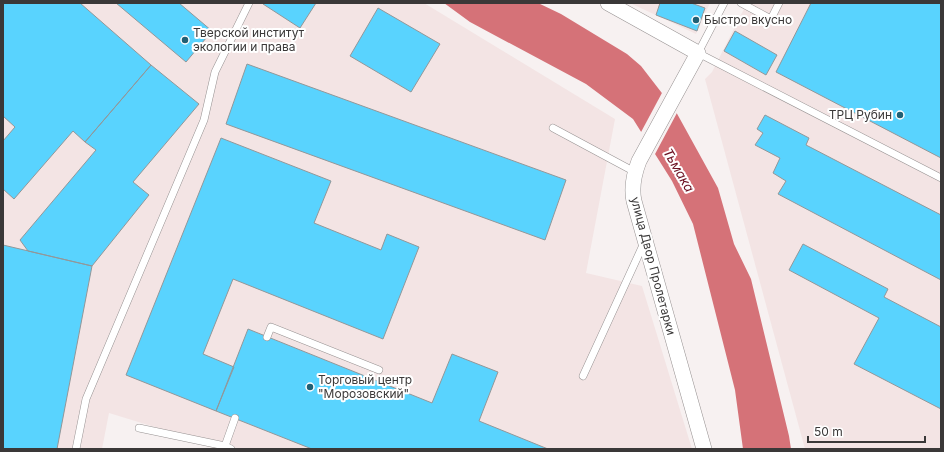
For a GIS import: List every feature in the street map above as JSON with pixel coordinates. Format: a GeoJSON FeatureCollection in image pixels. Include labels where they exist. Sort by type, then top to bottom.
{"type":"FeatureCollection","features":[{"type":"Feature","properties":{"kind":"street"},"geometry":{"type":"LineString","coordinates":[[608,3],[698,53]]}},
{"type":"Feature","properties":{"kind":"street","name":"улица Двор Пролетарки"},"geometry":{"type":"LineString","coordinates":[[698,53],[638,166],[632,186],[633,197],[645,242],[704,449]]}},
{"type":"Feature","properties":{"kind":"lane"},"geometry":{"type":"LineString","coordinates":[[76,449],[86,399],[204,120],[215,72],[249,3]]}},
{"type":"Feature","properties":{"kind":"lane"},"geometry":{"type":"LineString","coordinates":[[724,3],[698,53],[941,178]]}},
{"type":"Feature","properties":{"kind":"lane"},"geometry":{"type":"LineString","coordinates":[[741,3],[771,18],[779,3]]}},
{"type":"Feature","properties":{"kind":"lane"},"geometry":{"type":"LineString","coordinates":[[553,128],[638,166]]}},
{"type":"Feature","properties":{"kind":"lane"},"geometry":{"type":"LineString","coordinates":[[583,376],[645,242]]}},
{"type":"Feature","properties":{"kind":"lane"},"geometry":{"type":"LineString","coordinates":[[267,337],[271,327],[379,370]]}},
{"type":"Feature","properties":{"kind":"lane"},"geometry":{"type":"LineString","coordinates":[[139,428],[228,448],[235,418]]}},
{"type":"Feature","properties":{"kind":"shaded area"},"geometry":{"type":"Polygon","coordinates":[[[3,3],[424,3],[615,119],[586,273],[642,286],[692,449],[224,449],[109,413],[102,449],[3,449],[3,3]]]}},
{"type":"Feature","properties":{"kind":"shaded area"},"geometry":{"type":"Polygon","coordinates":[[[630,3],[710,3],[696,34],[630,3]]]}},
{"type":"Feature","properties":{"kind":"shaded area"},"geometry":{"type":"Polygon","coordinates":[[[747,3],[941,3],[941,449],[805,449],[705,79],[712,72],[747,3]]]}},
{"type":"Feature","properties":{"kind":"water","name":"Тьмака"},"geometry":{"type":"Polygon","coordinates":[[[444,3],[538,3],[561,14],[627,54],[641,66],[675,110],[718,188],[734,244],[751,279],[791,449],[743,449],[735,390],[693,224],[672,181],[633,119],[586,84],[470,22],[444,3]]]}},
{"type":"Feature","properties":{"kind":"pier"},"geometry":{"type":"Polygon","coordinates":[[[663,91],[678,111],[654,156],[640,134],[663,91]]]}},
{"type":"Feature","properties":{"kind":"building"},"geometry":{"type":"Polygon","coordinates":[[[3,3],[80,3],[151,65],[85,142],[73,131],[14,199],[3,189],[3,141],[15,127],[3,116],[3,3]]]}},
{"type":"Feature","properties":{"kind":"building"},"geometry":{"type":"Polygon","coordinates":[[[116,3],[179,3],[212,31],[186,62],[116,3]]]}},
{"type":"Feature","properties":{"kind":"building"},"geometry":{"type":"Polygon","coordinates":[[[263,3],[316,3],[300,28],[263,3]]]}},
{"type":"Feature","properties":{"kind":"building"},"geometry":{"type":"Polygon","coordinates":[[[660,3],[691,3],[705,8],[697,31],[656,15],[660,3]]]}},
{"type":"Feature","properties":{"kind":"building","name":"ТРЦ Рубин"},"geometry":{"type":"Polygon","coordinates":[[[811,3],[941,3],[941,158],[776,72],[811,3]]]}},
{"type":"Feature","properties":{"kind":"building"},"geometry":{"type":"Polygon","coordinates":[[[378,8],[440,44],[411,92],[350,56],[378,8]]]}},
{"type":"Feature","properties":{"kind":"building"},"geometry":{"type":"Polygon","coordinates":[[[735,31],[777,55],[766,75],[724,51],[735,31]]]}},
{"type":"Feature","properties":{"kind":"building"},"geometry":{"type":"Polygon","coordinates":[[[247,64],[566,180],[545,240],[226,124],[247,64]]]}},
{"type":"Feature","properties":{"kind":"building"},"geometry":{"type":"Polygon","coordinates":[[[151,65],[199,104],[133,182],[149,195],[92,266],[28,251],[20,240],[96,150],[85,142],[151,65]]]}},
{"type":"Feature","properties":{"kind":"building"},"geometry":{"type":"Polygon","coordinates":[[[765,115],[809,138],[806,145],[941,215],[941,280],[778,194],[786,181],[773,173],[780,158],[755,145],[763,133],[757,129],[765,115]]]}},
{"type":"Feature","properties":{"kind":"building"},"geometry":{"type":"Polygon","coordinates":[[[221,138],[331,181],[314,223],[381,250],[387,234],[419,247],[383,339],[233,279],[203,354],[234,367],[216,411],[126,375],[221,138]]]}},
{"type":"Feature","properties":{"kind":"building"},"geometry":{"type":"Polygon","coordinates":[[[803,244],[888,289],[884,297],[941,327],[941,409],[854,364],[879,318],[789,270],[803,244]]]}},
{"type":"Feature","properties":{"kind":"building"},"geometry":{"type":"Polygon","coordinates":[[[3,245],[92,266],[57,449],[3,449],[3,245]]]}},
{"type":"Feature","properties":{"kind":"building","name":"Торговый центр \"Морозовский\""},"geometry":{"type":"Polygon","coordinates":[[[248,329],[432,403],[452,354],[498,372],[479,421],[548,449],[312,449],[216,411],[248,329]]]}},
{"type":"Feature","properties":{"kind":"place","name":"Быстро вкусно"},"geometry":{"type":"Point","coordinates":[696,20]}},
{"type":"Feature","properties":{"kind":"place","name":"Тверской институт экологии и права"},"geometry":{"type":"Point","coordinates":[185,40]}},
{"type":"Feature","properties":{"kind":"place","name":"ТРЦ Рубин"},"geometry":{"type":"Point","coordinates":[900,115]}},
{"type":"Feature","properties":{"kind":"place","name":"Торговый центр \"Морозовский\""},"geometry":{"type":"Point","coordinates":[310,387]}}]}
